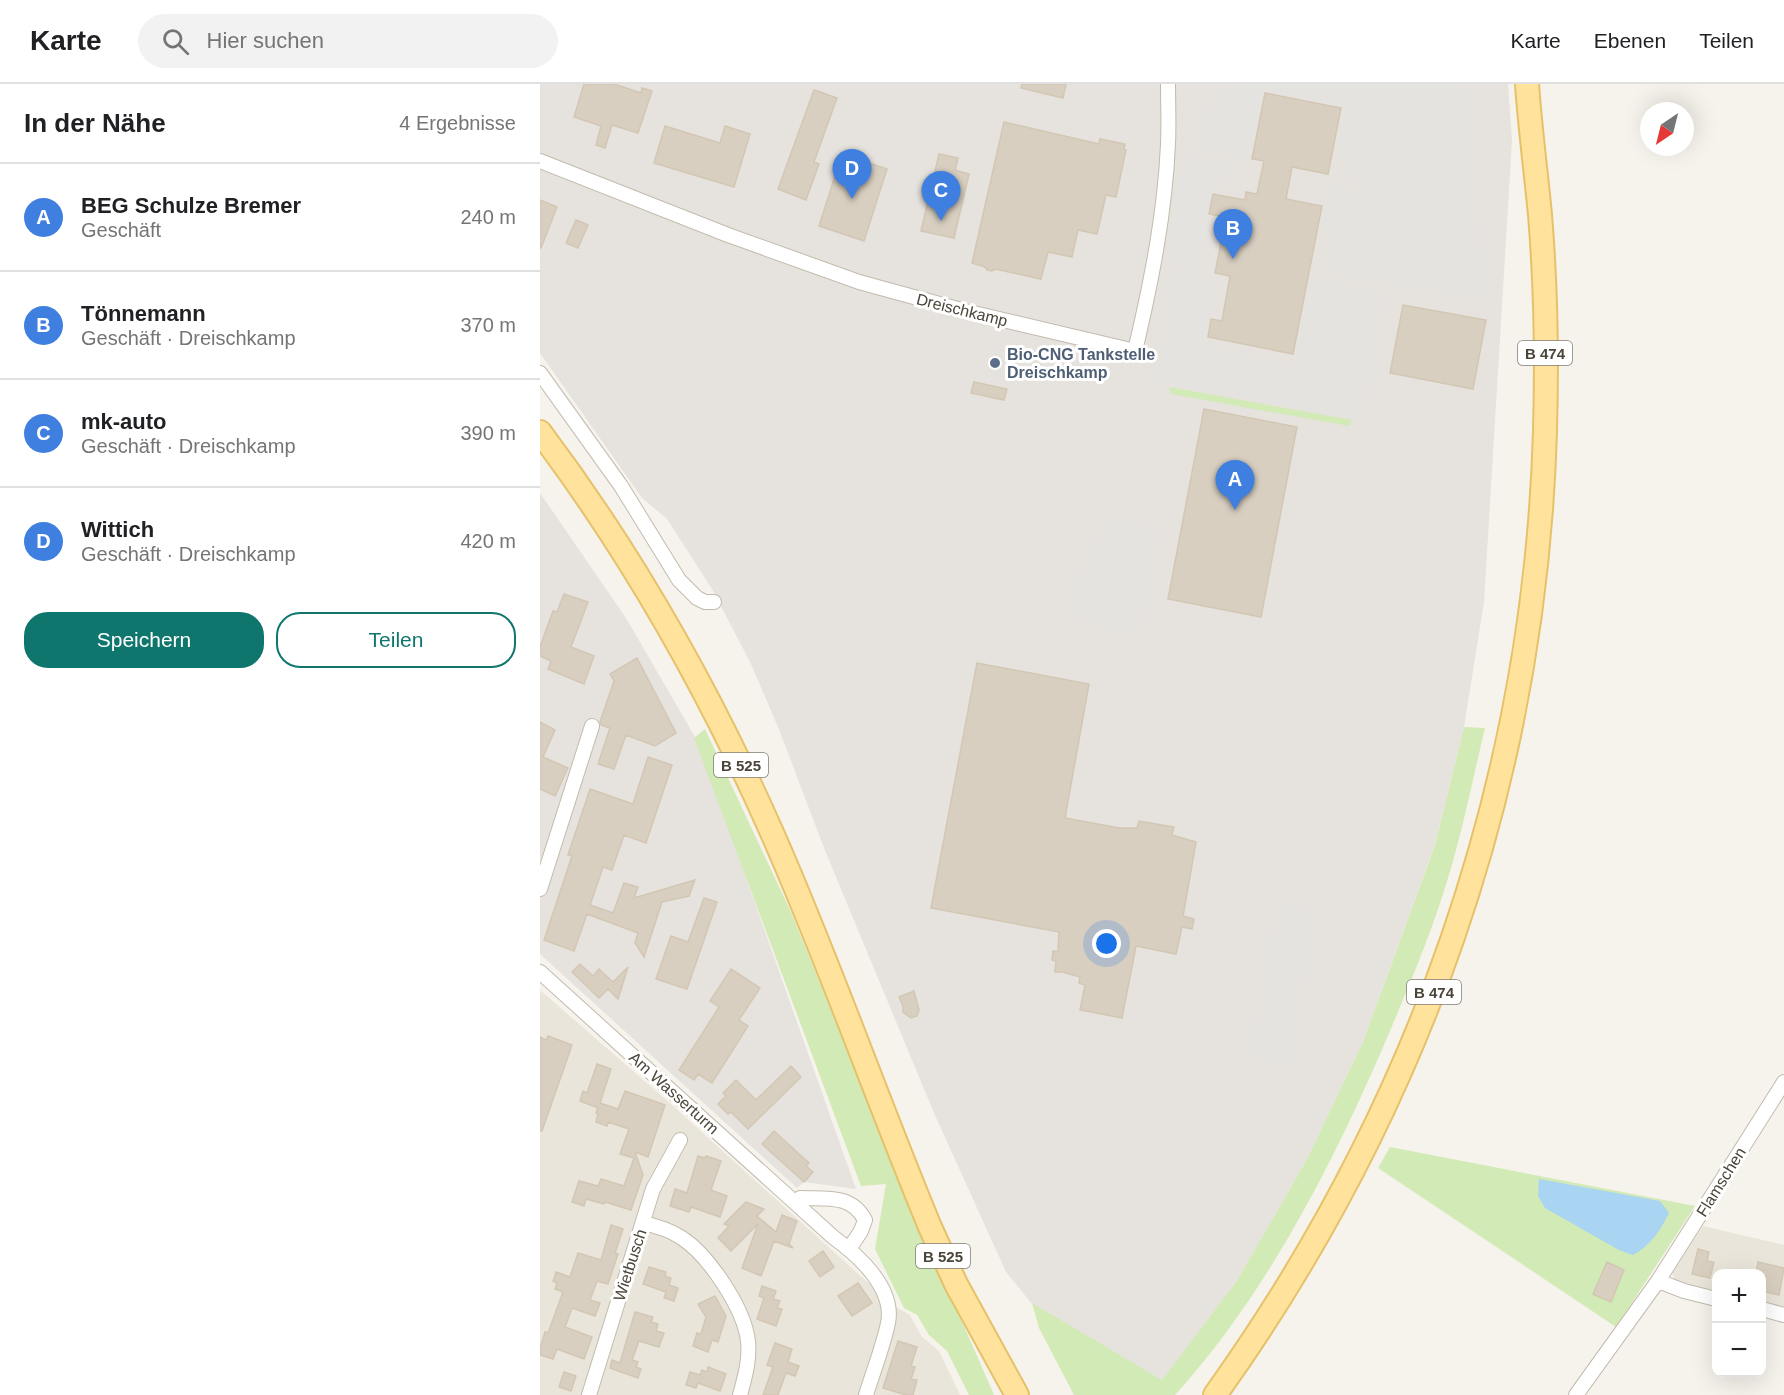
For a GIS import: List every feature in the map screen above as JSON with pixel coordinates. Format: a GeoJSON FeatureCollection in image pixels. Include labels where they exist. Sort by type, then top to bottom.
{"type":"FeatureCollection","features":[{"type":"Feature","properties":{"kind":"main road","name":"B 474"},"geometry":{"type":"LineString","coordinates":[[1215,1395],[1270,1315],[1320,1232],[1389,1101],[1446,962],[1474,878],[1502,772],[1522,671],[1535,577],[1545,431],[1545,315],[1540,215],[1527,84]]}},
{"type":"Feature","properties":{"kind":"main road","name":"B 525"},"geometry":{"type":"LineString","coordinates":[[540,432],[576,481],[636,572],[679,643],[714,709],[774,836],[934,1236],[961,1294],[1017,1395]]}},
{"type":"Feature","properties":{"kind":"street","name":"Dreischkamp"},"geometry":{"type":"LineString","coordinates":[[540,161],[698,223],[859,282],[965,311],[1135,351],[1155,260],[1161,214],[1169,141],[1168,84]]}},
{"type":"Feature","properties":{"kind":"street"},"geometry":{"type":"LineString","coordinates":[[540,373],[621,486],[680,580],[697,598],[705,602],[714,602]]}},
{"type":"Feature","properties":{"kind":"street"},"geometry":{"type":"LineString","coordinates":[[540,890],[592,726]]}},
{"type":"Feature","properties":{"kind":"street","name":"Am Wasserturm"},"geometry":{"type":"LineString","coordinates":[[540,972],[808,1215],[849,1249],[874,1277],[886,1300],[889,1322],[866,1395]]}},
{"type":"Feature","properties":{"kind":"street","name":"Flamschen"},"geometry":{"type":"LineString","coordinates":[[1576,1395],[1658,1281],[1784,1082]]}},
{"type":"Feature","properties":{"kind":"street","name":"Wietbusch"},"geometry":{"type":"LineString","coordinates":[[589,1395],[653,1189],[680,1140]]}},
{"type":"Feature","properties":{"kind":"street"},"geometry":{"type":"LineString","coordinates":[[796,1203],[800,1198],[850,1202],[865,1220],[861,1231],[849,1249]]}},
{"type":"Feature","properties":{"kind":"street"},"geometry":{"type":"LineString","coordinates":[[644,1223],[661,1227],[681,1237],[695,1248],[734,1303],[748,1341],[748,1362],[740,1395]]}},
{"type":"Feature","properties":{"kind":"street"},"geometry":{"type":"LineString","coordinates":[[1658,1281],[1712,1298]]}},
{"type":"Feature","properties":{"kind":"street"},"geometry":{"type":"LineString","coordinates":[[1766,1311],[1784,1315]]}},
{"type":"Feature","properties":{"kind":"shaded area"},"geometry":{"type":"Polygon","coordinates":[[[540,84],[1508,84],[1512,141],[1484,602],[1464,727],[1435,844],[1363,1042],[1306,1161],[1236,1282],[1162,1380],[1032,1304],[1006,1272],[934,1113],[826,853],[780,732],[751,664],[712,589],[667,519],[642,498],[540,353],[540,84]]]}},
{"type":"Feature","properties":{"kind":"shaded area"},"geometry":{"type":"Polygon","coordinates":[[[1215,84],[1234,88],[1235,84],[1461,84],[1481,297],[1330,272],[1337,233],[1321,228],[1329,188],[1358,193],[1363,188],[1336,153],[1344,107],[1264,91],[1250,158],[1204,150],[1215,84]]]}},
{"type":"Feature","properties":{"kind":"shaded area"},"geometry":{"type":"Polygon","coordinates":[[[1186,157],[1225,163],[1224,173],[1212,194],[1199,271],[1217,287],[1204,348],[1294,367],[1312,280],[1381,294],[1359,420],[1157,383],[1180,265],[1169,263],[1186,157]]]}},
{"type":"Feature","properties":{"kind":"shaded area"},"geometry":{"type":"Polygon","coordinates":[[[540,493],[626,618],[698,742],[856,1189],[804,1182],[797,1188],[540,954],[540,493]]]}},
{"type":"Feature","properties":{"kind":"shaded area"},"geometry":{"type":"Polygon","coordinates":[[[1104,518],[1157,529],[1137,629],[1126,627],[1125,630],[1083,621],[1084,616],[1074,614],[1087,552],[1096,554],[1104,518]]]}},
{"type":"Feature","properties":{"kind":"shaded area"},"geometry":{"type":"Polygon","coordinates":[[[1280,905],[1313,911],[1283,1069],[1268,1064],[1253,1053],[1280,905]]]}},
{"type":"Feature","properties":{"kind":"shaded area"},"geometry":{"type":"Polygon","coordinates":[[[540,990],[672,1105],[856,1272],[896,1307],[910,1315],[922,1337],[939,1351],[960,1395],[540,1395],[540,990]]]}},
{"type":"Feature","properties":{"kind":"shaded area"},"geometry":{"type":"Polygon","coordinates":[[[1703,1226],[1784,1245],[1784,1307],[1766,1303],[1766,1269],[1712,1269],[1712,1290],[1676,1282],[1672,1273],[1703,1226]]]}},
{"type":"Feature","properties":{"kind":"green space"},"geometry":{"type":"Polygon","coordinates":[[[1169,387],[1352,420],[1349,426],[1171,394],[1169,387]]]}},
{"type":"Feature","properties":{"kind":"green space"},"geometry":{"type":"Polygon","coordinates":[[[1464,727],[1485,728],[1442,898],[1412,979],[1366,1085],[1321,1179],[1295,1226],[1239,1314],[1175,1395],[1074,1395],[1039,1328],[1032,1303],[1162,1380],[1236,1282],[1306,1161],[1363,1042],[1435,845],[1464,727]]]}},
{"type":"Feature","properties":{"kind":"green space"},"geometry":{"type":"Polygon","coordinates":[[[705,729],[790,910],[900,1179],[994,1395],[969,1395],[947,1351],[929,1335],[917,1315],[904,1308],[875,1249],[886,1184],[861,1186],[694,738],[705,729]]]}},
{"type":"Feature","properties":{"kind":"green space"},"geometry":{"type":"Polygon","coordinates":[[[1390,1147],[1695,1206],[1616,1327],[1378,1168],[1390,1147]]]}},
{"type":"Feature","properties":{"kind":"water"},"geometry":{"type":"Polygon","coordinates":[[[1539,1179],[1660,1201],[1669,1213],[1654,1237],[1633,1255],[1619,1250],[1545,1208],[1538,1196],[1539,1179]]]}},
{"type":"Feature","properties":{"kind":"building"},"geometry":{"type":"Polygon","coordinates":[[[584,84],[614,84],[641,93],[642,88],[652,91],[638,133],[612,125],[605,148],[596,145],[601,126],[574,117],[584,84]]]}},
{"type":"Feature","properties":{"kind":"building"},"geometry":{"type":"Polygon","coordinates":[[[1022,84],[1066,84],[1063,98],[1021,88],[1022,84]]]}},
{"type":"Feature","properties":{"kind":"building"},"geometry":{"type":"Polygon","coordinates":[[[814,90],[837,98],[814,162],[819,164],[806,200],[778,189],[814,90]]]}},
{"type":"Feature","properties":{"kind":"building"},"geometry":{"type":"Polygon","coordinates":[[[1265,93],[1341,108],[1328,174],[1292,167],[1286,199],[1322,206],[1293,354],[1208,337],[1211,319],[1222,321],[1230,276],[1215,273],[1222,238],[1230,239],[1234,219],[1209,214],[1213,194],[1245,200],[1246,192],[1257,194],[1264,161],[1252,159],[1265,93]]]}},
{"type":"Feature","properties":{"kind":"building"},"geometry":{"type":"Polygon","coordinates":[[[1004,122],[1099,144],[1100,139],[1125,144],[1124,149],[1126,150],[1116,197],[1106,195],[1097,234],[1078,230],[1072,257],[1048,252],[1041,279],[995,269],[987,270],[985,267],[972,263],[1004,122]]]}},
{"type":"Feature","properties":{"kind":"building"},"geometry":{"type":"Polygon","coordinates":[[[665,126],[720,143],[725,126],[750,134],[734,187],[654,163],[665,126]]]}},
{"type":"Feature","properties":{"kind":"building"},"geometry":{"type":"Polygon","coordinates":[[[842,154],[887,169],[864,241],[819,226],[842,154]]]}},
{"type":"Feature","properties":{"kind":"building"},"geometry":{"type":"Polygon","coordinates":[[[939,154],[958,158],[955,170],[969,174],[954,238],[921,231],[939,154]]]}},
{"type":"Feature","properties":{"kind":"building"},"geometry":{"type":"Polygon","coordinates":[[[540,200],[557,207],[541,248],[540,248],[540,200]]]}},
{"type":"Feature","properties":{"kind":"building"},"geometry":{"type":"Polygon","coordinates":[[[576,220],[588,225],[578,248],[566,243],[576,220]]]}},
{"type":"Feature","properties":{"kind":"building"},"geometry":{"type":"Polygon","coordinates":[[[1403,305],[1486,320],[1473,389],[1390,373],[1403,305]]]}},
{"type":"Feature","properties":{"kind":"building"},"geometry":{"type":"Polygon","coordinates":[[[974,382],[1007,389],[1004,400],[971,393],[974,382]]]}},
{"type":"Feature","properties":{"kind":"building"},"geometry":{"type":"Polygon","coordinates":[[[1204,409],[1297,427],[1261,617],[1168,599],[1204,409]]]}},
{"type":"Feature","properties":{"kind":"building"},"geometry":{"type":"Polygon","coordinates":[[[564,594],[588,602],[571,647],[594,656],[584,684],[548,669],[551,661],[540,656],[540,647],[553,611],[557,612],[564,594]]]}},
{"type":"Feature","properties":{"kind":"building"},"geometry":{"type":"Polygon","coordinates":[[[637,658],[676,733],[655,746],[626,735],[614,769],[598,764],[610,728],[601,725],[600,722],[614,681],[610,674],[637,658]]]}},
{"type":"Feature","properties":{"kind":"building"},"geometry":{"type":"Polygon","coordinates":[[[977,663],[1089,684],[1065,818],[1119,828],[1137,828],[1139,821],[1174,827],[1172,835],[1196,842],[1183,916],[1194,919],[1192,929],[1182,927],[1176,954],[1136,946],[1122,1018],[1080,1010],[1085,985],[1079,983],[1080,977],[1055,972],[1056,961],[1052,960],[1053,951],[1058,952],[1059,932],[931,908],[977,663]]]}},
{"type":"Feature","properties":{"kind":"building"},"geometry":{"type":"Polygon","coordinates":[[[540,722],[555,730],[543,757],[568,768],[555,796],[540,789],[540,722]]]}},
{"type":"Feature","properties":{"kind":"building"},"geometry":{"type":"Polygon","coordinates":[[[648,757],[672,765],[646,843],[624,835],[612,870],[603,867],[590,905],[613,913],[624,883],[638,887],[634,898],[695,880],[689,896],[662,902],[644,957],[635,943],[638,933],[587,914],[574,951],[544,940],[572,856],[568,855],[590,789],[633,804],[648,757]]]}},
{"type":"Feature","properties":{"kind":"building"},"geometry":{"type":"Polygon","coordinates":[[[704,898],[717,902],[687,989],[656,979],[671,936],[688,942],[704,898]]]}},
{"type":"Feature","properties":{"kind":"building"},"geometry":{"type":"Polygon","coordinates":[[[580,964],[593,976],[599,969],[613,982],[628,967],[618,999],[608,989],[599,998],[572,972],[580,964]]]}},
{"type":"Feature","properties":{"kind":"building"},"geometry":{"type":"Polygon","coordinates":[[[731,969],[760,988],[739,1020],[748,1026],[712,1083],[698,1074],[694,1080],[679,1070],[719,1007],[710,1001],[731,969]]]}},
{"type":"Feature","properties":{"kind":"building"},"geometry":{"type":"Polygon","coordinates":[[[914,991],[919,1010],[917,1016],[911,1018],[903,1012],[899,997],[914,991]]]}},
{"type":"Feature","properties":{"kind":"building"},"geometry":{"type":"Polygon","coordinates":[[[548,1036],[572,1045],[542,1131],[540,1131],[540,1037],[546,1040],[548,1036]]]}},
{"type":"Feature","properties":{"kind":"building"},"geometry":{"type":"Polygon","coordinates":[[[597,1064],[611,1069],[600,1103],[618,1109],[625,1091],[665,1105],[648,1157],[635,1152],[643,1175],[631,1210],[586,1199],[584,1206],[572,1202],[579,1181],[598,1186],[601,1179],[624,1186],[634,1158],[620,1154],[629,1129],[608,1122],[607,1126],[596,1122],[598,1108],[580,1101],[583,1091],[587,1093],[597,1064]]]}},
{"type":"Feature","properties":{"kind":"building"},"geometry":{"type":"Polygon","coordinates":[[[791,1066],[801,1077],[748,1129],[731,1112],[728,1114],[718,1104],[726,1096],[723,1093],[736,1080],[756,1100],[791,1066]]]}},
{"type":"Feature","properties":{"kind":"building"},"geometry":{"type":"Polygon","coordinates":[[[774,1131],[809,1163],[806,1166],[813,1172],[804,1182],[762,1144],[774,1131]]]}},
{"type":"Feature","properties":{"kind":"building"},"geometry":{"type":"Polygon","coordinates":[[[698,1156],[721,1161],[711,1190],[727,1196],[720,1217],[691,1207],[689,1212],[670,1206],[675,1189],[687,1193],[698,1156]]]}},
{"type":"Feature","properties":{"kind":"building"},"geometry":{"type":"Polygon","coordinates":[[[746,1202],[764,1209],[757,1216],[776,1232],[782,1215],[797,1221],[789,1244],[793,1248],[774,1241],[761,1276],[742,1268],[758,1224],[731,1251],[718,1238],[729,1226],[724,1224],[746,1202]]]}},
{"type":"Feature","properties":{"kind":"building"},"geometry":{"type":"Polygon","coordinates":[[[611,1225],[623,1229],[608,1284],[597,1281],[590,1300],[600,1303],[595,1316],[572,1308],[565,1327],[592,1337],[584,1359],[557,1349],[553,1359],[540,1355],[545,1332],[548,1333],[563,1292],[555,1289],[557,1283],[553,1281],[556,1272],[570,1277],[578,1253],[601,1260],[611,1225]]]}},
{"type":"Feature","properties":{"kind":"building"},"geometry":{"type":"Polygon","coordinates":[[[1698,1249],[1709,1252],[1707,1261],[1714,1262],[1710,1278],[1692,1274],[1698,1249]]]}},
{"type":"Feature","properties":{"kind":"building"},"geometry":{"type":"Polygon","coordinates":[[[823,1251],[834,1267],[820,1277],[809,1261],[823,1251]]]}},
{"type":"Feature","properties":{"kind":"building"},"geometry":{"type":"Polygon","coordinates":[[[1607,1262],[1624,1270],[1611,1302],[1593,1294],[1607,1262]]]}},
{"type":"Feature","properties":{"kind":"building"},"geometry":{"type":"Polygon","coordinates":[[[1758,1262],[1784,1268],[1779,1295],[1766,1292],[1766,1269],[1757,1269],[1758,1262]]]}},
{"type":"Feature","properties":{"kind":"building"},"geometry":{"type":"Polygon","coordinates":[[[649,1267],[666,1272],[665,1276],[671,1278],[669,1285],[678,1288],[674,1301],[664,1298],[666,1292],[643,1284],[649,1267]]]}},
{"type":"Feature","properties":{"kind":"building"},"geometry":{"type":"Polygon","coordinates":[[[858,1283],[872,1303],[852,1316],[838,1296],[858,1283]]]}},
{"type":"Feature","properties":{"kind":"building"},"geometry":{"type":"Polygon","coordinates":[[[762,1286],[776,1291],[773,1299],[780,1301],[777,1308],[782,1309],[776,1326],[757,1319],[764,1298],[759,1296],[762,1286]]]}},
{"type":"Feature","properties":{"kind":"building"},"geometry":{"type":"Polygon","coordinates":[[[715,1296],[726,1316],[718,1342],[712,1340],[708,1352],[693,1346],[697,1333],[701,1334],[706,1317],[698,1304],[715,1296]]]}},
{"type":"Feature","properties":{"kind":"building"},"geometry":{"type":"Polygon","coordinates":[[[635,1312],[653,1317],[651,1322],[658,1324],[656,1331],[664,1333],[659,1347],[639,1341],[632,1360],[638,1362],[636,1367],[641,1369],[638,1378],[610,1368],[612,1360],[620,1363],[635,1312]]]}},
{"type":"Feature","properties":{"kind":"building"},"geometry":{"type":"Polygon","coordinates":[[[898,1341],[917,1347],[911,1366],[915,1367],[911,1379],[917,1380],[913,1395],[883,1388],[898,1341]]]}},
{"type":"Feature","properties":{"kind":"building"},"geometry":{"type":"Polygon","coordinates":[[[775,1343],[792,1349],[788,1362],[799,1366],[795,1376],[786,1373],[778,1395],[763,1395],[773,1367],[767,1365],[775,1343]]]}},
{"type":"Feature","properties":{"kind":"building"},"geometry":{"type":"Polygon","coordinates":[[[708,1367],[726,1374],[720,1391],[698,1383],[696,1388],[686,1385],[690,1372],[700,1375],[702,1370],[707,1372],[708,1367]]]}},
{"type":"Feature","properties":{"kind":"building"},"geometry":{"type":"Polygon","coordinates":[[[564,1372],[576,1376],[571,1391],[559,1387],[564,1372]]]}},
{"type":"Feature","properties":{"kind":"place","name":"Wittich"},"geometry":{"type":"Point","coordinates":[852,199]}},
{"type":"Feature","properties":{"kind":"place","name":"mk-auto"},"geometry":{"type":"Point","coordinates":[941,221]}},
{"type":"Feature","properties":{"kind":"place","name":"Tönnemann"},"geometry":{"type":"Point","coordinates":[1233,259]}},
{"type":"Feature","properties":{"kind":"place","name":"Bio-CNG Tankstelle Dreischkamp"},"geometry":{"type":"Point","coordinates":[995,363]}},
{"type":"Feature","properties":{"kind":"place","name":"BEG Schulze Bremer"},"geometry":{"type":"Point","coordinates":[1235,510]}}]}
